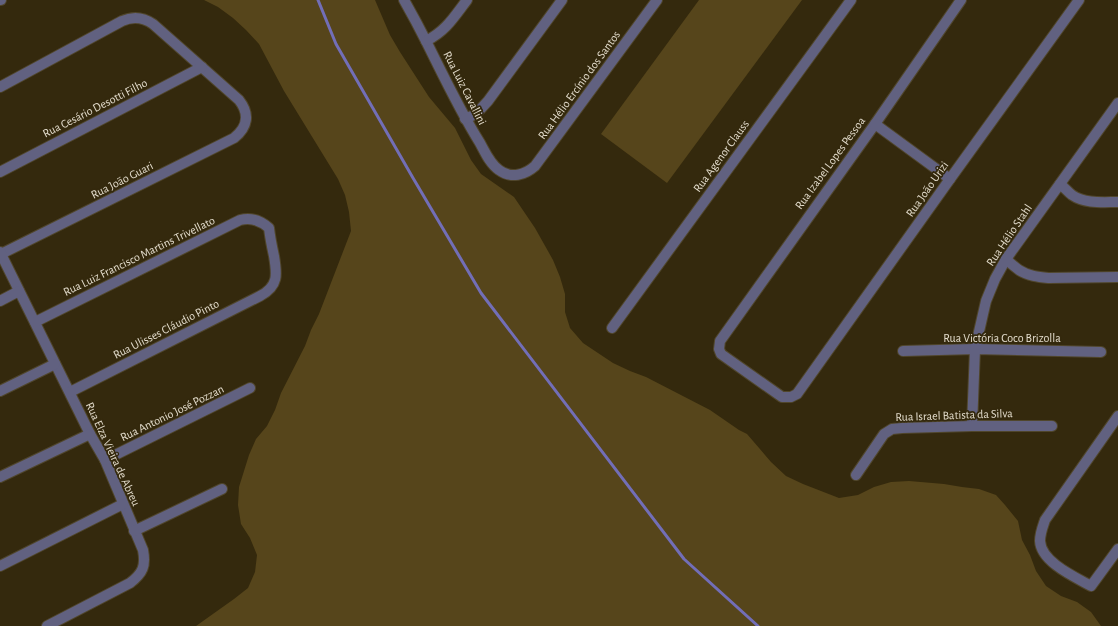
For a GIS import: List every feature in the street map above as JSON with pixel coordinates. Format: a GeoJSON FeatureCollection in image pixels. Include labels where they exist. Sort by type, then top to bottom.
{"type":"FeatureCollection","features":[{"type":"Feature","properties":{"kind":"street","name":"Rua Luiz Cavallini"},"geometry":{"type":"LineString","coordinates":[[404,0],[465,119],[494,166],[501,172],[514,175]]}},
{"type":"Feature","properties":{"kind":"street"},"geometry":{"type":"LineString","coordinates":[[426,41],[438,35],[448,26],[467,0]]}},
{"type":"Feature","properties":{"kind":"street"},"geometry":{"type":"LineString","coordinates":[[465,119],[476,114],[488,102],[562,0]]}},
{"type":"Feature","properties":{"kind":"street","name":"Rua Hélio Ercínio dos Santos"},"geometry":{"type":"LineString","coordinates":[[514,175],[528,172],[535,166],[657,0]]}},
{"type":"Feature","properties":{"kind":"street","name":"Rua Agenor Clauss"},"geometry":{"type":"LineString","coordinates":[[612,328],[851,0]]}},
{"type":"Feature","properties":{"kind":"street","name":"Rua Izabel Lopes Pessoa"},"geometry":{"type":"LineString","coordinates":[[797,394],[790,397],[782,397],[721,354],[719,349],[720,341],[875,124],[961,0]]}},
{"type":"Feature","properties":{"kind":"street","name":"Rua João Urizi"},"geometry":{"type":"LineString","coordinates":[[797,394],[1079,0]]}},
{"type":"Feature","properties":{"kind":"street"},"geometry":{"type":"LineString","coordinates":[[0,87],[127,19],[138,18],[153,24],[202,67]]}},
{"type":"Feature","properties":{"kind":"street","name":"Rua João Guari"},"geometry":{"type":"LineString","coordinates":[[1,253],[234,138],[240,133],[246,120],[244,106],[202,67]]}},
{"type":"Feature","properties":{"kind":"street","name":"Rua Cesário Desotti Filho"},"geometry":{"type":"LineString","coordinates":[[0,172],[202,67]]}},
{"type":"Feature","properties":{"kind":"street","name":"Rua Hélio Stahl"},"geometry":{"type":"LineString","coordinates":[[972,426],[975,349],[986,301],[995,279],[1006,259],[1117,108]]}},
{"type":"Feature","properties":{"kind":"street"},"geometry":{"type":"LineString","coordinates":[[875,124],[950,179]]}},
{"type":"Feature","properties":{"kind":"street"},"geometry":{"type":"LineString","coordinates":[[1060,184],[1072,195],[1081,199],[1099,202],[1118,202]]}},
{"type":"Feature","properties":{"kind":"street","name":"Rua Ulisses Cláudio Pinto"},"geometry":{"type":"LineString","coordinates":[[70,392],[260,296],[268,290],[274,282],[276,272],[269,228],[255,219]]}},
{"type":"Feature","properties":{"kind":"street","name":"Rua Luiz Francisco Martins Trivellato"},"geometry":{"type":"LineString","coordinates":[[35,322],[240,220],[255,219]]}},
{"type":"Feature","properties":{"kind":"street","name":"Rua Elza Vieira de Abreu"},"geometry":{"type":"LineString","coordinates":[[1,253],[90,434],[105,460],[143,550],[143,569],[138,577],[47,626]]}},
{"type":"Feature","properties":{"kind":"street"},"geometry":{"type":"LineString","coordinates":[[1006,259],[1019,270],[1039,277],[1118,277]]}},
{"type":"Feature","properties":{"kind":"street"},"geometry":{"type":"LineString","coordinates":[[0,301],[19,291]]}},
{"type":"Feature","properties":{"kind":"street","name":"Rua Victória Coco Brizolla"},"geometry":{"type":"LineString","coordinates":[[903,351],[975,349],[1101,352]]}},
{"type":"Feature","properties":{"kind":"street"},"geometry":{"type":"LineString","coordinates":[[0,392],[56,364]]}},
{"type":"Feature","properties":{"kind":"street","name":"Rua Antonio José Pozzan"},"geometry":{"type":"LineString","coordinates":[[105,460],[250,388]]}},
{"type":"Feature","properties":{"kind":"street"},"geometry":{"type":"LineString","coordinates":[[1118,416],[1045,520],[1040,534],[1040,542],[1044,554],[1051,561],[1091,586],[1118,549]]}},
{"type":"Feature","properties":{"kind":"street","name":"Rua Israel Batista da Silva"},"geometry":{"type":"LineString","coordinates":[[856,475],[884,434],[892,429],[972,426],[1052,426]]}},
{"type":"Feature","properties":{"kind":"street"},"geometry":{"type":"LineString","coordinates":[[0,477],[90,434]]}},
{"type":"Feature","properties":{"kind":"street"},"geometry":{"type":"LineString","coordinates":[[134,531],[222,489]]}},
{"type":"Feature","properties":{"kind":"street"},"geometry":{"type":"LineString","coordinates":[[0,566],[123,504]]}},
{"type":"Feature","properties":{"kind":"shaded area"},"geometry":{"type":"Polygon","coordinates":[[[204,0],[375,0],[390,35],[400,52],[429,97],[455,128],[471,160],[481,174],[514,197],[535,228],[553,260],[560,277],[565,294],[565,312],[570,328],[583,343],[613,363],[646,377],[710,410],[747,434],[771,462],[786,476],[839,498],[858,495],[874,487],[891,482],[909,481],[979,489],[996,495],[1018,521],[1022,540],[1036,571],[1046,586],[1061,596],[1077,602],[1091,612],[1101,626],[196,626],[248,588],[255,572],[257,555],[250,538],[241,524],[238,505],[239,487],[249,455],[256,439],[267,426],[319,314],[351,231],[345,195],[338,179],[284,91],[259,44],[233,18],[218,7],[204,0]]]}},
{"type":"Feature","properties":{"kind":"shaded area"},"geometry":{"type":"Polygon","coordinates":[[[699,0],[802,0],[667,183],[601,134],[699,0]]]}},
{"type":"Feature","properties":{"kind":"waterway"},"geometry":{"type":"LineString","coordinates":[[318,0],[336,44],[481,293],[684,559],[758,626]]}}]}
